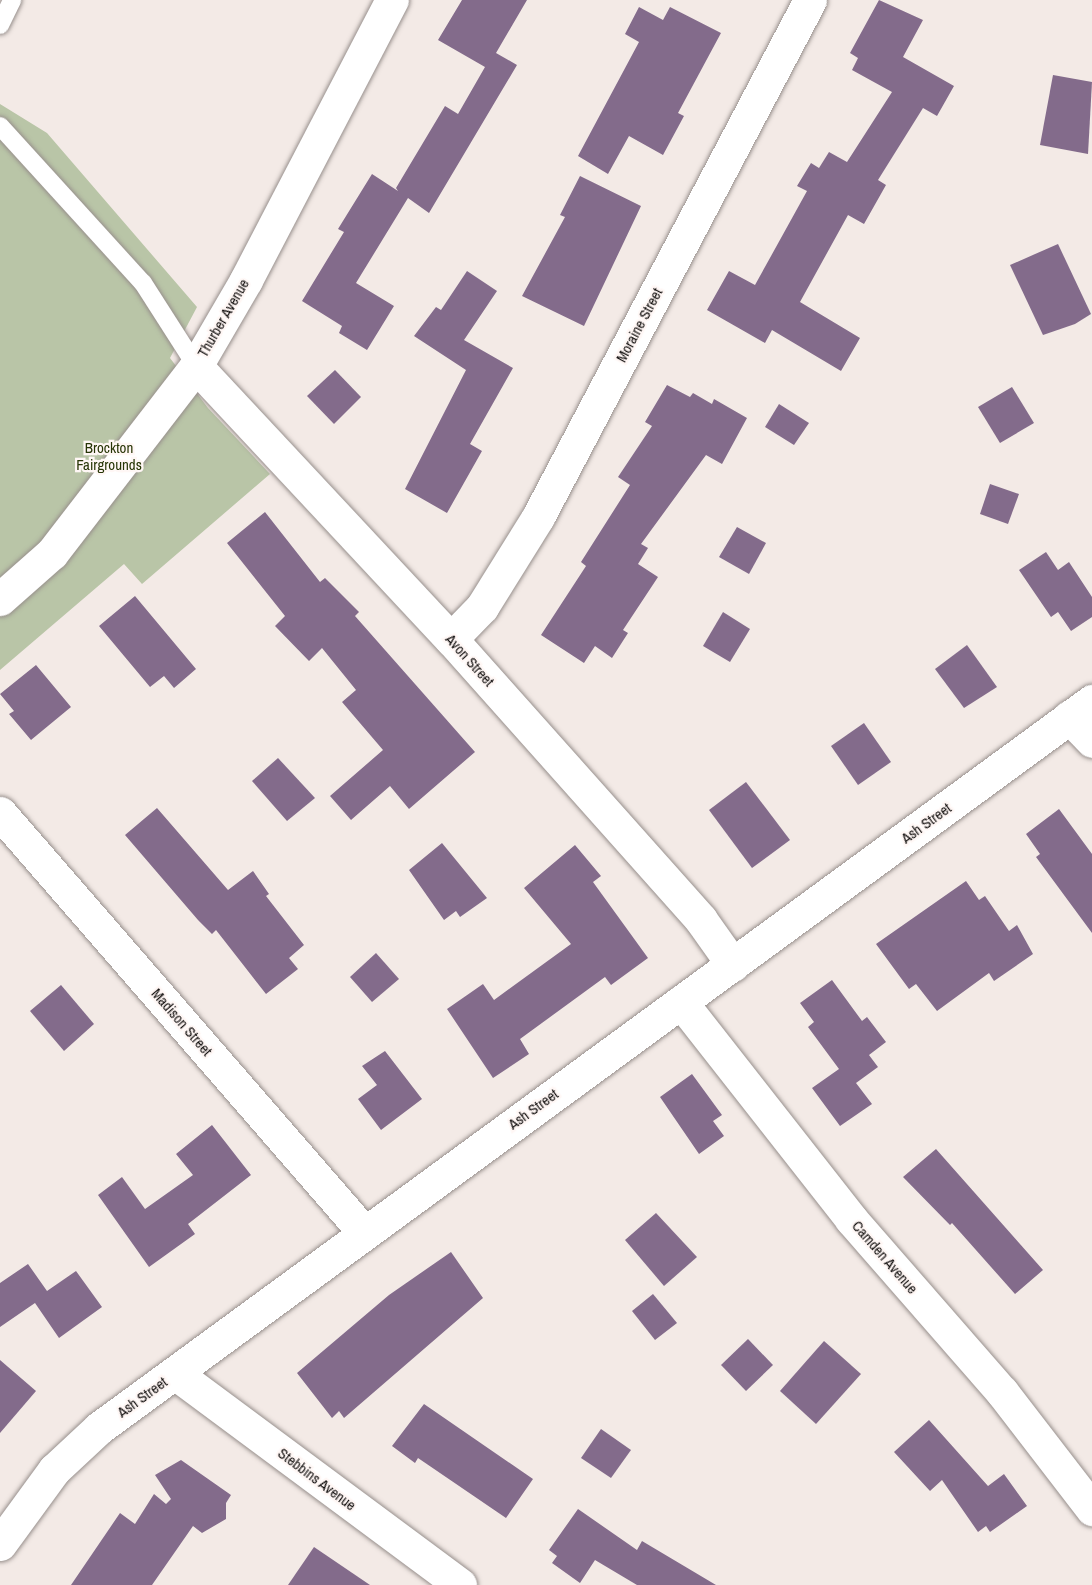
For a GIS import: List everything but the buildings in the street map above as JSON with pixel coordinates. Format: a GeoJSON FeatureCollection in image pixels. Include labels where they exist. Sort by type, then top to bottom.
{"type":"FeatureCollection","features":[{"type":"Feature","properties":{"kind":"street","name":"Thurber Avenue"},"geometry":{"type":"LineString","coordinates":[[0,598],[52,553],[196,366],[246,280],[392,0]]}},
{"type":"Feature","properties":{"kind":"street","name":"Moraine Street"},"geometry":{"type":"LineString","coordinates":[[451,639],[482,607],[538,517],[810,0]]}},
{"type":"Feature","properties":{"kind":"street","name":"Avon Street"},"geometry":{"type":"LineString","coordinates":[[196,366],[451,639],[700,920],[733,965]]}},
{"type":"Feature","properties":{"kind":"street","name":"Ash Street"},"geometry":{"type":"LineString","coordinates":[[1,1540],[54,1470],[99,1428],[363,1232],[733,965],[1081,709]]}},
{"type":"Feature","properties":{"kind":"street"},"geometry":{"type":"LineString","coordinates":[[1081,709],[1092,741]]}},
{"type":"Feature","properties":{"kind":"street","name":"Madison Street"},"geometry":{"type":"LineString","coordinates":[[0,813],[363,1232]]}},
{"type":"Feature","properties":{"kind":"street","name":"Camden Avenue"},"geometry":{"type":"LineString","coordinates":[[681,1002],[851,1219],[1002,1392],[1092,1509]]}},
{"type":"Feature","properties":{"kind":"street","name":"Stebbins Avenue"},"geometry":{"type":"LineString","coordinates":[[175,1373],[460,1585]]}},
{"type":"Feature","properties":{"kind":"lane"},"geometry":{"type":"LineString","coordinates":[[0,25],[12,0]]}},
{"type":"Feature","properties":{"kind":"lane"},"geometry":{"type":"LineString","coordinates":[[0,126],[143,283],[196,366]]}},
{"type":"Feature","properties":{"kind":"green space","name":"Brockton Fairgrounds"},"geometry":{"type":"Polygon","coordinates":[[[0,104],[47,133],[197,307],[170,358],[208,408],[270,474],[142,584],[124,564],[0,670],[0,104]]]}}]}
